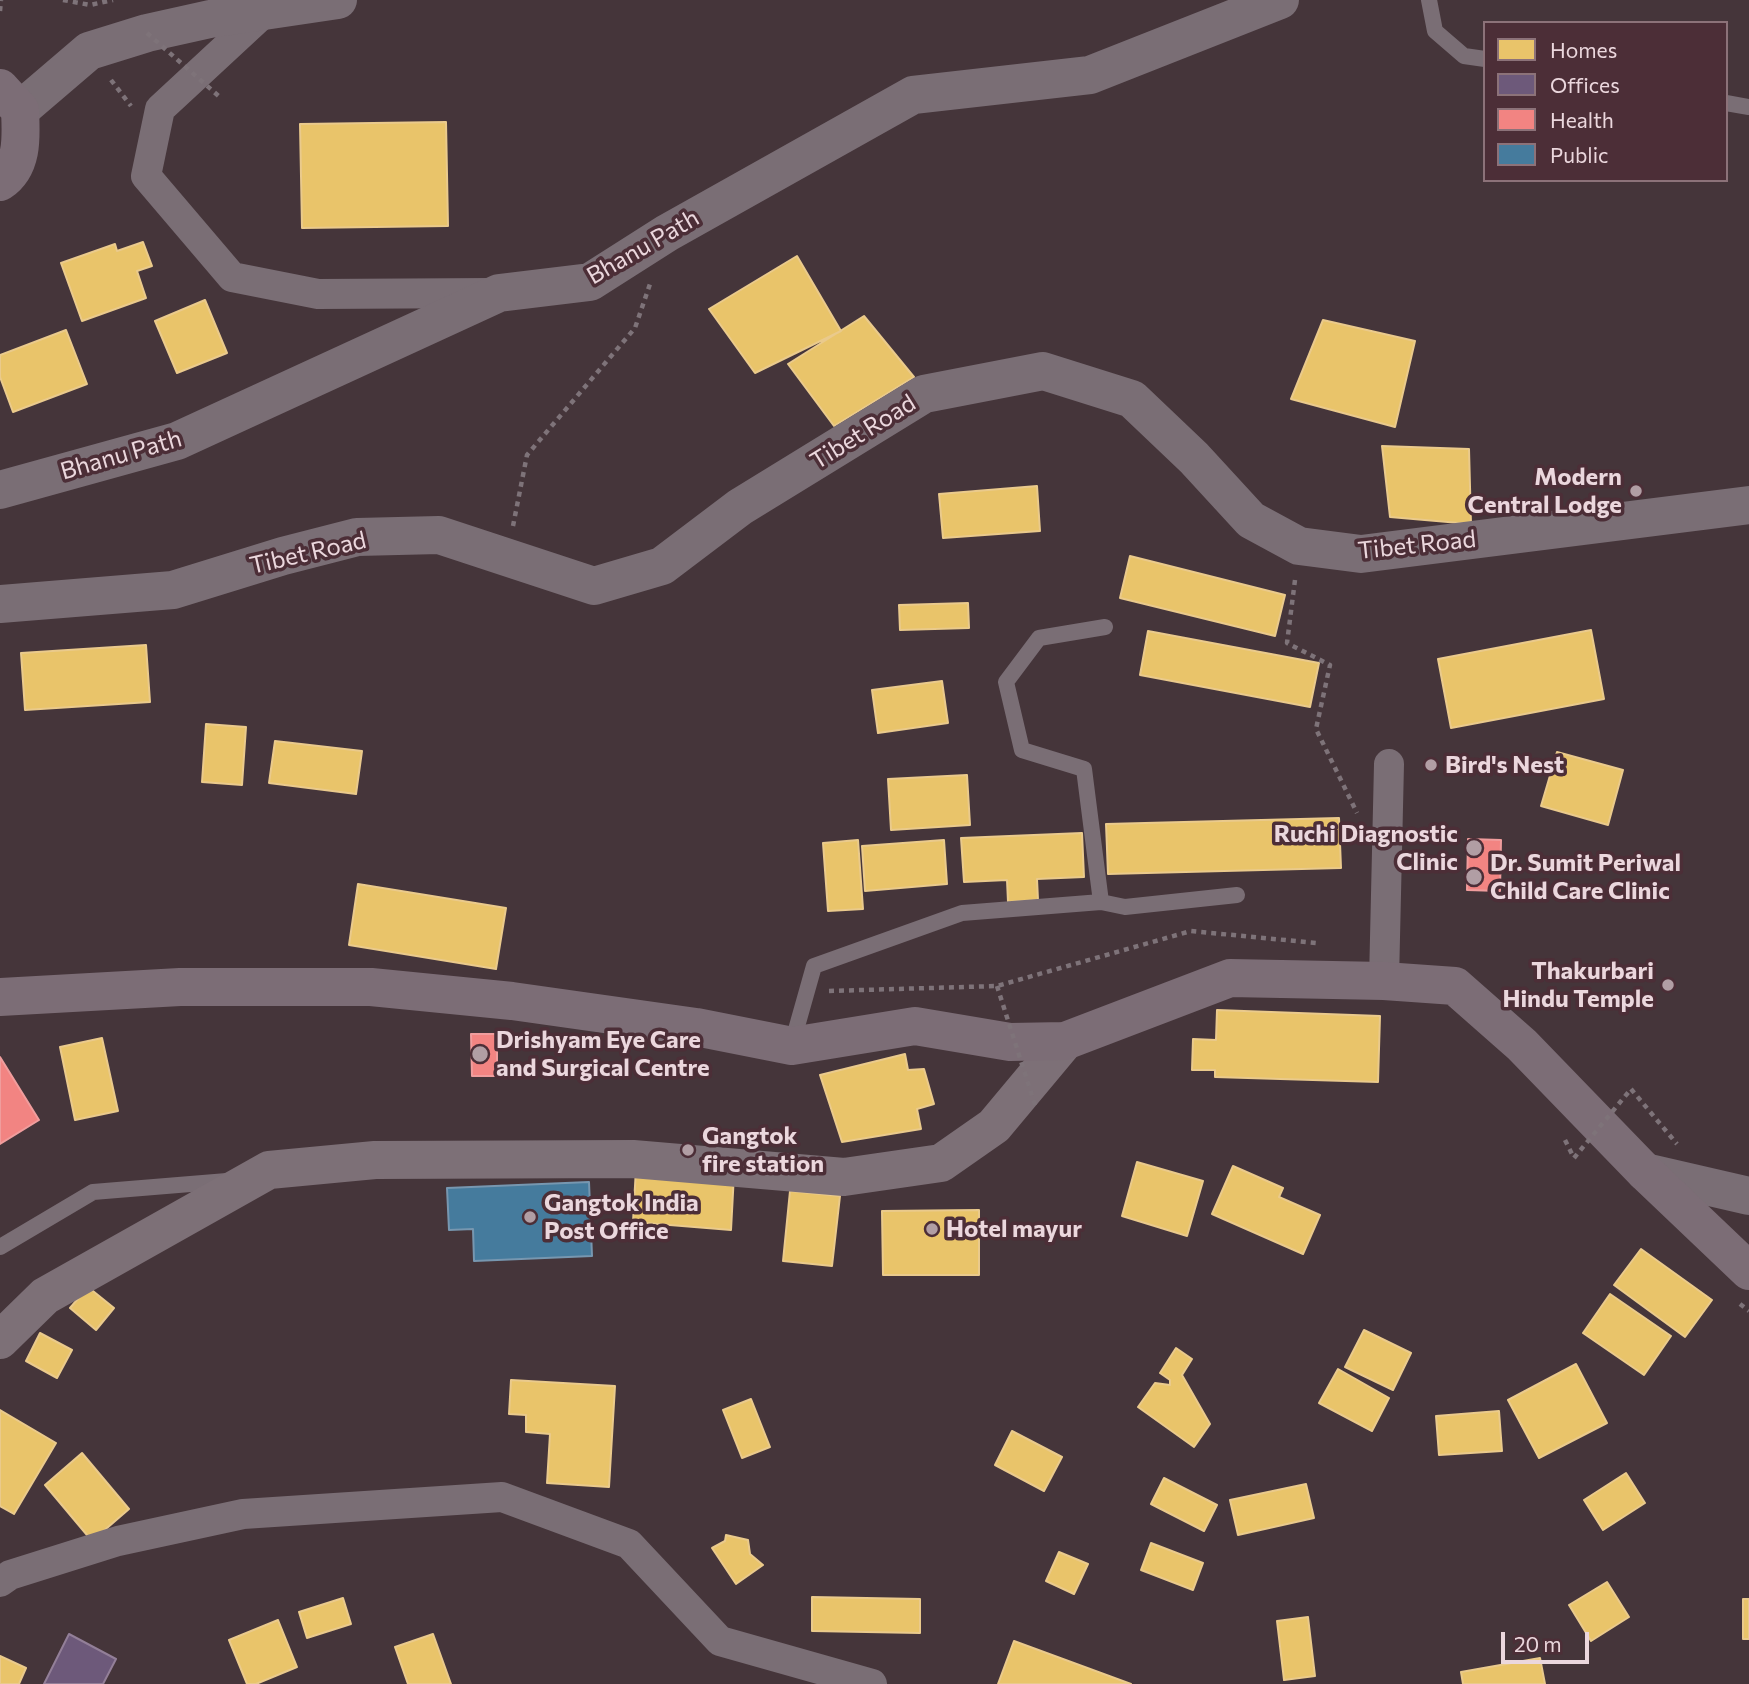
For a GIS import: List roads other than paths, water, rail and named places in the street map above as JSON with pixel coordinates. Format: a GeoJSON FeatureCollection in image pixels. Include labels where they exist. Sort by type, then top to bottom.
{"type":"FeatureCollection","features":[{"type":"Feature","properties":{"kind":"main road"},"geometry":{"type":"LineString","coordinates":[[0,182],[11,175],[21,144],[10,99]]}},
{"type":"Feature","properties":{"kind":"main road"},"geometry":{"type":"LineString","coordinates":[[0,997],[180,987],[371,988],[512,1001],[670,1023],[792,1046],[915,1026],[1010,1042],[1065,1041],[1230,978],[1384,981],[1455,986],[1521,1045],[1645,1172],[1746,1289]]}},
{"type":"Feature","properties":{"kind":"main road"},"geometry":{"type":"LineString","coordinates":[[0,1340],[45,1296],[270,1170],[375,1160],[633,1159],[844,1177],[941,1163],[994,1126],[1065,1041]]}},
{"type":"Feature","properties":{"kind":"street"},"geometry":{"type":"LineString","coordinates":[[10,99],[89,51],[147,33],[269,8],[338,0]]}},
{"type":"Feature","properties":{"kind":"street","name":"Bhanu Path"},"geometry":{"type":"LineString","coordinates":[[0,489],[177,441],[499,293],[590,282],[667,233],[913,95],[1090,75],[1280,0]]}},
{"type":"Feature","properties":{"kind":"street"},"geometry":{"type":"LineString","coordinates":[[269,8],[160,109],[146,176],[232,277],[318,294],[499,293]]}},
{"type":"Feature","properties":{"kind":"street","name":"Tibet Road"},"geometry":{"type":"LineString","coordinates":[[0,604],[173,590],[283,556],[357,537],[439,535],[594,586],[662,566],[740,507],[924,394],[1043,371],[1132,398],[1194,458],[1251,520],[1299,546],[1361,554],[1749,505]]}},
{"type":"Feature","properties":{"kind":"street"},"geometry":{"type":"LineString","coordinates":[[1384,981],[1389,764]]}},
{"type":"Feature","properties":{"kind":"street"},"geometry":{"type":"LineString","coordinates":[[1645,1172],[1749,1196]]}},
{"type":"Feature","properties":{"kind":"street"},"geometry":{"type":"LineString","coordinates":[[0,1582],[10,1574],[118,1541],[243,1514],[502,1497],[629,1544],[720,1641],[872,1684]]}},
{"type":"Feature","properties":{"kind":"lane"},"geometry":{"type":"LineString","coordinates":[[1429,0],[1435,30],[1464,56],[1483,59]]}},
{"type":"Feature","properties":{"kind":"lane"},"geometry":{"type":"LineString","coordinates":[[1728,103],[1749,107]]}},
{"type":"Feature","properties":{"kind":"lane"},"geometry":{"type":"LineString","coordinates":[[1101,902],[1084,769],[1022,750],[1006,682],[1039,638],[1105,627]]}},
{"type":"Feature","properties":{"kind":"lane"},"geometry":{"type":"LineString","coordinates":[[792,1046],[814,965],[962,913],[1101,902],[1125,907],[1237,895]]}},
{"type":"Feature","properties":{"kind":"lane"},"geometry":{"type":"LineString","coordinates":[[0,1247],[93,1192],[255,1179]]}},
{"type":"Feature","properties":{"kind":"place","name":"Modern Central Lodge"},"geometry":{"type":"Point","coordinates":[1636,491]}},
{"type":"Feature","properties":{"kind":"place","name":"Bird's Nest"},"geometry":{"type":"Point","coordinates":[1431,765]}},
{"type":"Feature","properties":{"kind":"place","name":"Ruchi Diagnostic Clinic"},"geometry":{"type":"Point","coordinates":[1474,848]}},
{"type":"Feature","properties":{"kind":"place","name":"Dr. Sumit Periwal Child Care Clinic"},"geometry":{"type":"Point","coordinates":[1474,877]}},
{"type":"Feature","properties":{"kind":"place","name":"Thakurbari Hindu Temple"},"geometry":{"type":"Point","coordinates":[1668,985]}},
{"type":"Feature","properties":{"kind":"place","name":"Drishyam Eye Care and Surgical Centre"},"geometry":{"type":"Point","coordinates":[480,1054]}},
{"type":"Feature","properties":{"kind":"place","name":"Gangtok fire station"},"geometry":{"type":"Point","coordinates":[688,1150]}},
{"type":"Feature","properties":{"kind":"place","name":"Gangtok India Post Office"},"geometry":{"type":"Point","coordinates":[530,1217]}},
{"type":"Feature","properties":{"kind":"place","name":"Hotel mayur"},"geometry":{"type":"Point","coordinates":[932,1229]}}]}
